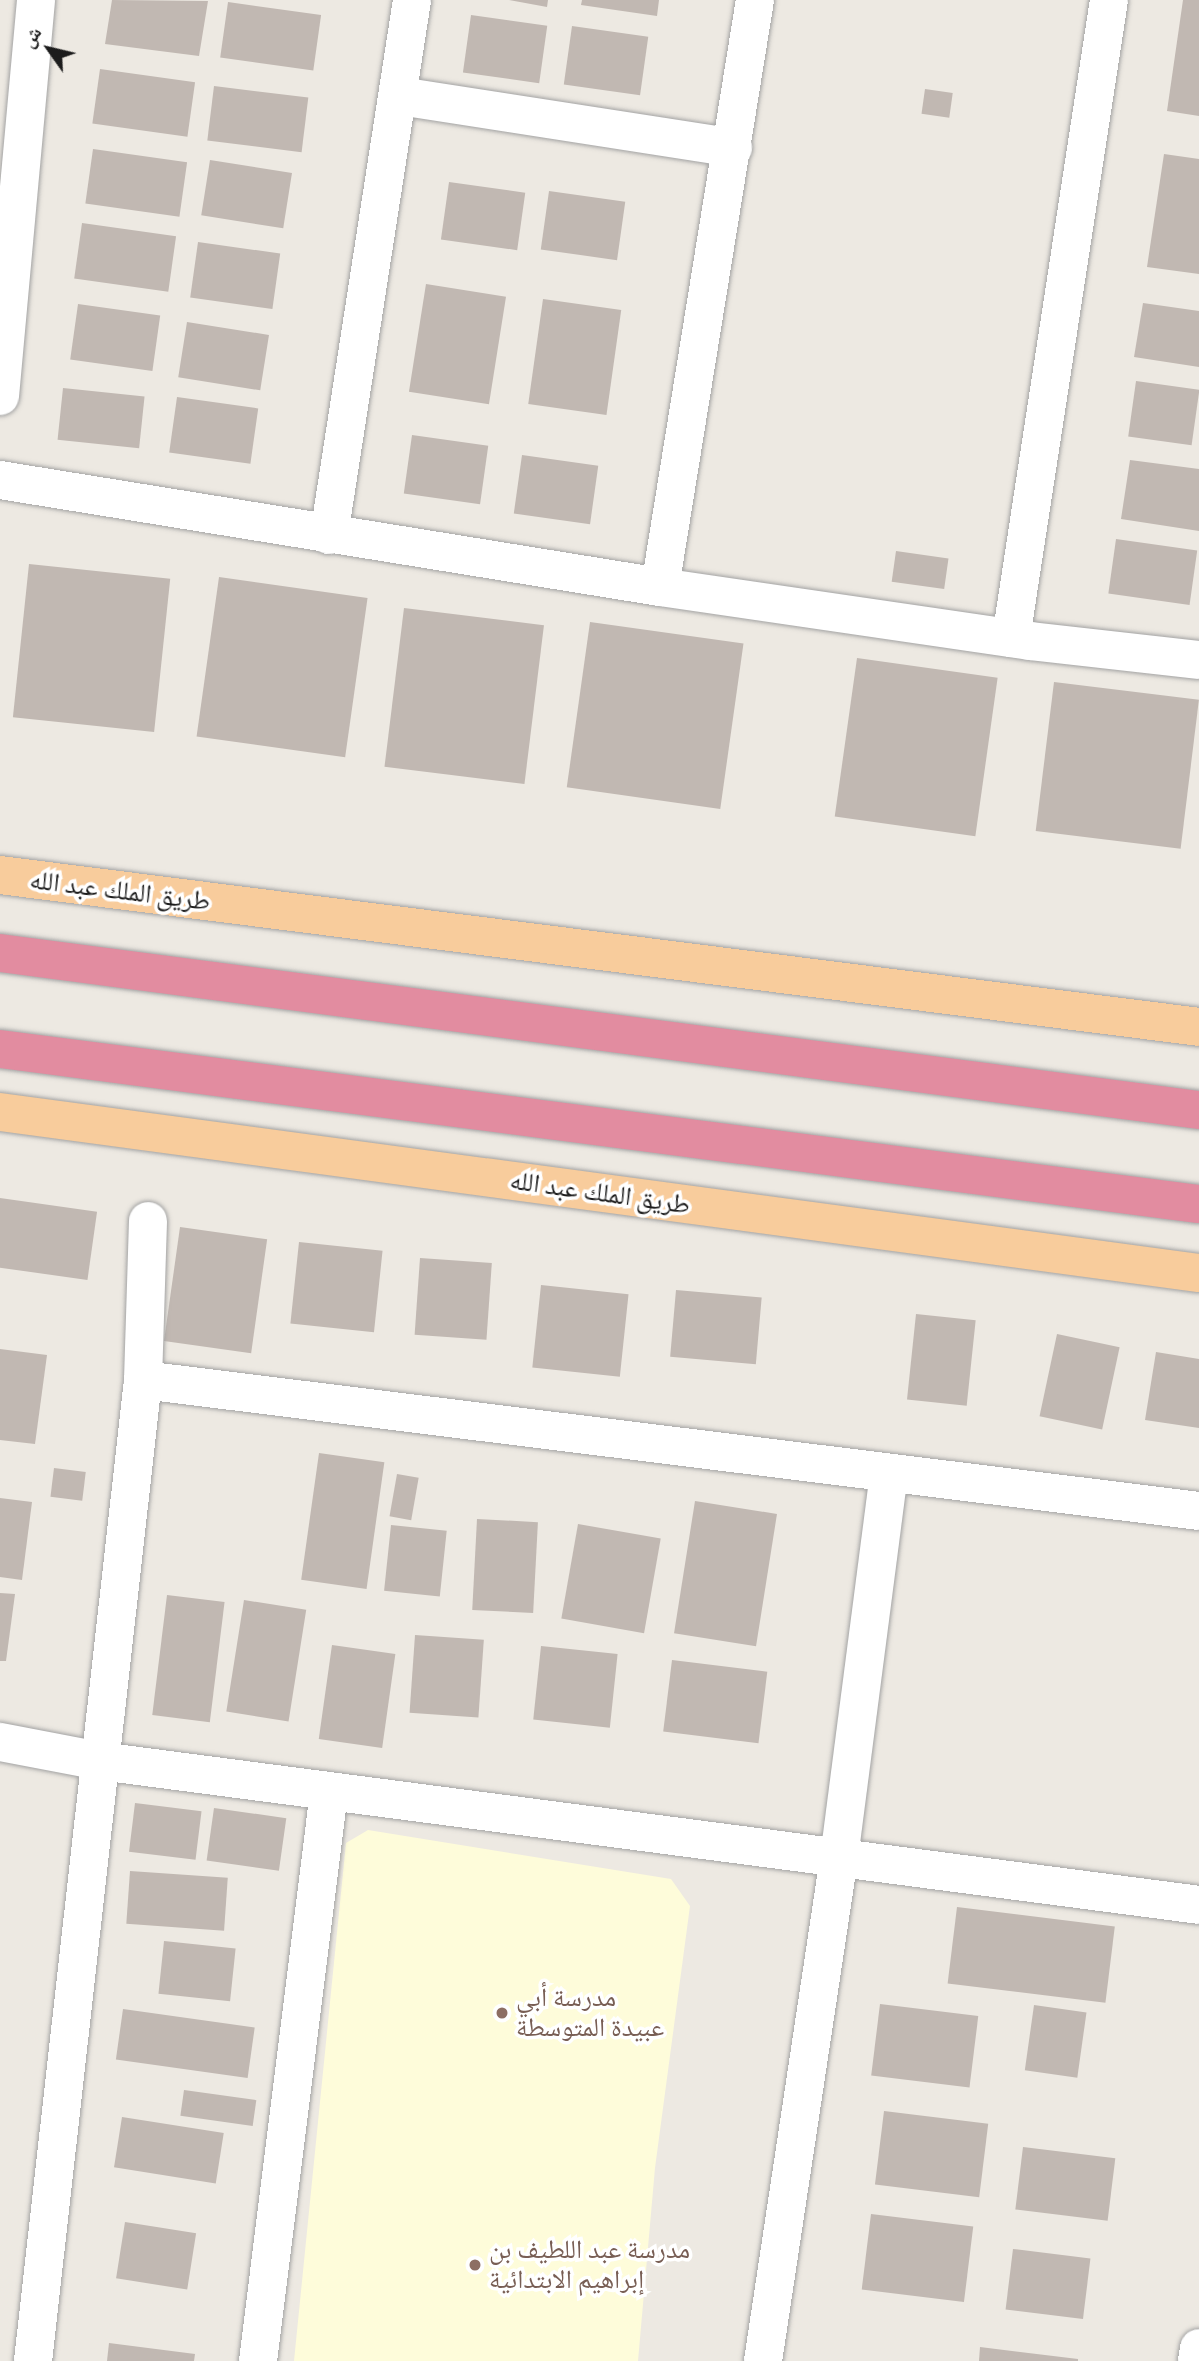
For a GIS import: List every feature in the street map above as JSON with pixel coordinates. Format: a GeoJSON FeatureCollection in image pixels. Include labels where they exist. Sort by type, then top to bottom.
{"type":"FeatureCollection","features":[{"type":"Feature","properties":{"kind":"highway"},"geometry":{"type":"LineString","coordinates":[[0,953],[1199,1110]]}},
{"type":"Feature","properties":{"kind":"highway"},"geometry":{"type":"LineString","coordinates":[[0,1049],[1199,1204]]}},
{"type":"Feature","properties":{"kind":"main road","name":"طريق الملك عبد الله"},"geometry":{"type":"LineString","coordinates":[[0,875],[1199,1027]]}},
{"type":"Feature","properties":{"kind":"main road","name":"طريق الملك عبد الله"},"geometry":{"type":"LineString","coordinates":[[0,1112],[1199,1273]]}},
{"type":"Feature","properties":{"kind":"street"},"geometry":{"type":"LineString","coordinates":[[0,396],[36,0]]}},
{"type":"Feature","properties":{"kind":"street"},"geometry":{"type":"LineString","coordinates":[[329,535],[412,0]]}},
{"type":"Feature","properties":{"kind":"street"},"geometry":{"type":"LineString","coordinates":[[660,587],[755,0]]}},
{"type":"Feature","properties":{"kind":"street"},"geometry":{"type":"LineString","coordinates":[[1010,638],[1109,0]]}},
{"type":"Feature","properties":{"kind":"street"},"geometry":{"type":"LineString","coordinates":[[398,96],[733,148]]}},
{"type":"Feature","properties":{"kind":"street"},"geometry":{"type":"LineString","coordinates":[[0,480],[660,587],[1010,638],[1199,660]]}},
{"type":"Feature","properties":{"kind":"street"},"geometry":{"type":"LineString","coordinates":[[33,2361],[143,1380],[148,1221]]}},
{"type":"Feature","properties":{"kind":"street"},"geometry":{"type":"LineString","coordinates":[[143,1380],[1199,1511]]}},
{"type":"Feature","properties":{"kind":"street"},"geometry":{"type":"LineString","coordinates":[[763,2361],[839,1858],[889,1473]]}},
{"type":"Feature","properties":{"kind":"street"},"geometry":{"type":"LineString","coordinates":[[0,1742],[100,1762],[1199,1905]]}},
{"type":"Feature","properties":{"kind":"street"},"geometry":{"type":"LineString","coordinates":[[258,2361],[329,1791]]}},
{"type":"Feature","properties":{"kind":"street"},"geometry":{"type":"LineString","coordinates":[[1197,2361],[1199,2348]]}},
{"type":"Feature","properties":{"kind":"shaded area"},"geometry":{"type":"Polygon","coordinates":[[[368,1830],[671,1879],[690,1906],[655,2168],[638,2361],[294,2361],[346,1843],[368,1830]]]}},
{"type":"Feature","properties":{"kind":"building"},"geometry":{"type":"Polygon","coordinates":[[[112,0],[208,1],[199,56],[105,44],[112,0]]]}},
{"type":"Feature","properties":{"kind":"building"},"geometry":{"type":"Polygon","coordinates":[[[509,0],[548,0],[547,7],[509,0]]]}},
{"type":"Feature","properties":{"kind":"building"},"geometry":{"type":"Polygon","coordinates":[[[582,0],[659,0],[657,16],[581,5],[582,0]]]}},
{"type":"Feature","properties":{"kind":"building"},"geometry":{"type":"Polygon","coordinates":[[[1183,0],[1199,0],[1199,116],[1167,111],[1183,0]]]}},
{"type":"Feature","properties":{"kind":"building"},"geometry":{"type":"Polygon","coordinates":[[[228,2],[321,15],[313,71],[220,57],[228,2]]]}},
{"type":"Feature","properties":{"kind":"building"},"geometry":{"type":"Polygon","coordinates":[[[471,15],[547,26],[539,83],[463,72],[471,15]]]}},
{"type":"Feature","properties":{"kind":"building"},"geometry":{"type":"Polygon","coordinates":[[[572,26],[648,37],[640,95],[564,84],[572,26]]]}},
{"type":"Feature","properties":{"kind":"building"},"geometry":{"type":"Polygon","coordinates":[[[100,69],[195,82],[187,137],[92,123],[100,69]]]}},
{"type":"Feature","properties":{"kind":"building"},"geometry":{"type":"Polygon","coordinates":[[[214,86],[308,98],[302,152],[207,141],[214,86]]]}},
{"type":"Feature","properties":{"kind":"building"},"geometry":{"type":"Polygon","coordinates":[[[925,89],[953,93],[949,118],[922,114],[925,89]]]}},
{"type":"Feature","properties":{"kind":"building"},"geometry":{"type":"Polygon","coordinates":[[[93,149],[187,162],[179,217],[85,203],[93,149]]]}},
{"type":"Feature","properties":{"kind":"building"},"geometry":{"type":"Polygon","coordinates":[[[1164,154],[1199,159],[1199,274],[1147,267],[1164,154]]]}},
{"type":"Feature","properties":{"kind":"building"},"geometry":{"type":"Polygon","coordinates":[[[210,160],[292,173],[283,228],[201,215],[210,160]]]}},
{"type":"Feature","properties":{"kind":"building"},"geometry":{"type":"Polygon","coordinates":[[[449,182],[525,193],[517,250],[441,239],[449,182]]]}},
{"type":"Feature","properties":{"kind":"building"},"geometry":{"type":"Polygon","coordinates":[[[549,191],[625,202],[617,260],[541,249],[549,191]]]}},
{"type":"Feature","properties":{"kind":"building"},"geometry":{"type":"Polygon","coordinates":[[[82,223],[176,236],[168,292],[74,278],[82,223]]]}},
{"type":"Feature","properties":{"kind":"building"},"geometry":{"type":"Polygon","coordinates":[[[198,242],[280,254],[272,309],[190,297],[198,242]]]}},
{"type":"Feature","properties":{"kind":"building"},"geometry":{"type":"Polygon","coordinates":[[[426,284],[506,297],[489,404],[409,392],[426,284]]]}},
{"type":"Feature","properties":{"kind":"building"},"geometry":{"type":"Polygon","coordinates":[[[543,299],[621,310],[606,415],[528,404],[543,299]]]}},
{"type":"Feature","properties":{"kind":"building"},"geometry":{"type":"Polygon","coordinates":[[[1143,303],[1199,311],[1199,367],[1134,357],[1143,303]]]}},
{"type":"Feature","properties":{"kind":"building"},"geometry":{"type":"Polygon","coordinates":[[[78,304],[160,316],[152,371],[70,359],[78,304]]]}},
{"type":"Feature","properties":{"kind":"building"},"geometry":{"type":"Polygon","coordinates":[[[187,322],[269,335],[260,390],[178,377],[187,322]]]}},
{"type":"Feature","properties":{"kind":"building"},"geometry":{"type":"Polygon","coordinates":[[[1136,381],[1199,390],[1192,445],[1128,436],[1136,381]]]}},
{"type":"Feature","properties":{"kind":"building"},"geometry":{"type":"Polygon","coordinates":[[[63,388],[145,397],[139,448],[58,440],[63,388]]]}},
{"type":"Feature","properties":{"kind":"building"},"geometry":{"type":"Polygon","coordinates":[[[177,397],[258,408],[250,464],[169,452],[177,397]]]}},
{"type":"Feature","properties":{"kind":"building"},"geometry":{"type":"Polygon","coordinates":[[[412,435],[488,446],[480,504],[404,493],[412,435]]]}},
{"type":"Feature","properties":{"kind":"building"},"geometry":{"type":"Polygon","coordinates":[[[522,455],[598,466],[590,524],[514,513],[522,455]]]}},
{"type":"Feature","properties":{"kind":"building"},"geometry":{"type":"Polygon","coordinates":[[[1130,460],[1199,469],[1199,531],[1121,519],[1130,460]]]}},
{"type":"Feature","properties":{"kind":"building"},"geometry":{"type":"Polygon","coordinates":[[[1116,539],[1197,550],[1190,605],[1108,593],[1116,539]]]}},
{"type":"Feature","properties":{"kind":"building"},"geometry":{"type":"Polygon","coordinates":[[[896,551],[948,558],[944,589],[892,582],[896,551]]]}},
{"type":"Feature","properties":{"kind":"building"},"geometry":{"type":"Polygon","coordinates":[[[29,564],[170,579],[154,732],[13,717],[29,564]]]}},
{"type":"Feature","properties":{"kind":"building"},"geometry":{"type":"Polygon","coordinates":[[[219,577],[368,598],[345,757],[197,736],[219,577]]]}},
{"type":"Feature","properties":{"kind":"building"},"geometry":{"type":"Polygon","coordinates":[[[404,608],[544,625],[524,784],[385,767],[404,608]]]}},
{"type":"Feature","properties":{"kind":"building"},"geometry":{"type":"Polygon","coordinates":[[[590,622],[743,644],[720,809],[567,787],[590,622]]]}},
{"type":"Feature","properties":{"kind":"building"},"geometry":{"type":"Polygon","coordinates":[[[857,658],[998,678],[975,836],[835,816],[857,658]]]}},
{"type":"Feature","properties":{"kind":"building"},"geometry":{"type":"Polygon","coordinates":[[[1054,682],[1199,700],[1181,849],[1036,831],[1054,682]]]}},
{"type":"Feature","properties":{"kind":"building"},"geometry":{"type":"Polygon","coordinates":[[[0,1198],[97,1212],[87,1280],[0,1268],[0,1198]]]}},
{"type":"Feature","properties":{"kind":"building"},"geometry":{"type":"Polygon","coordinates":[[[180,1227],[267,1239],[251,1353],[164,1341],[180,1227]]]}},
{"type":"Feature","properties":{"kind":"building"},"geometry":{"type":"Polygon","coordinates":[[[299,1242],[383,1251],[374,1332],[290,1324],[299,1242]]]}},
{"type":"Feature","properties":{"kind":"building"},"geometry":{"type":"Polygon","coordinates":[[[420,1258],[492,1263],[486,1340],[415,1335],[420,1258]]]}},
{"type":"Feature","properties":{"kind":"building"},"geometry":{"type":"Polygon","coordinates":[[[541,1285],[629,1294],[620,1377],[532,1368],[541,1285]]]}},
{"type":"Feature","properties":{"kind":"building"},"geometry":{"type":"Polygon","coordinates":[[[676,1290],[762,1297],[756,1364],[670,1357],[676,1290]]]}},
{"type":"Feature","properties":{"kind":"building"},"geometry":{"type":"Polygon","coordinates":[[[916,1314],[976,1320],[967,1406],[907,1400],[916,1314]]]}},
{"type":"Feature","properties":{"kind":"building"},"geometry":{"type":"Polygon","coordinates":[[[1057,1334],[1120,1347],[1102,1429],[1040,1416],[1057,1334]]]}},
{"type":"Feature","properties":{"kind":"building"},"geometry":{"type":"Polygon","coordinates":[[[0,1349],[47,1355],[35,1444],[0,1440],[0,1349]]]}},
{"type":"Feature","properties":{"kind":"building"},"geometry":{"type":"Polygon","coordinates":[[[1156,1352],[1199,1359],[1199,1428],[1145,1420],[1156,1352]]]}},
{"type":"Feature","properties":{"kind":"building"},"geometry":{"type":"Polygon","coordinates":[[[319,1453],[384,1462],[367,1589],[301,1580],[319,1453]]]}},
{"type":"Feature","properties":{"kind":"building"},"geometry":{"type":"Polygon","coordinates":[[[54,1468],[86,1472],[82,1501],[50,1497],[54,1468]]]}},
{"type":"Feature","properties":{"kind":"building"},"geometry":{"type":"Polygon","coordinates":[[[397,1474],[419,1478],[411,1520],[390,1516],[397,1474]]]}},
{"type":"Feature","properties":{"kind":"building"},"geometry":{"type":"Polygon","coordinates":[[[0,1498],[32,1502],[22,1580],[0,1577],[0,1498]]]}},
{"type":"Feature","properties":{"kind":"building"},"geometry":{"type":"Polygon","coordinates":[[[695,1501],[777,1514],[756,1646],[674,1633],[695,1501]]]}},
{"type":"Feature","properties":{"kind":"building"},"geometry":{"type":"Polygon","coordinates":[[[477,1519],[538,1522],[533,1613],[472,1610],[477,1519]]]}},
{"type":"Feature","properties":{"kind":"building"},"geometry":{"type":"Polygon","coordinates":[[[578,1524],[661,1539],[644,1633],[561,1619],[578,1524]]]}},
{"type":"Feature","properties":{"kind":"building"},"geometry":{"type":"Polygon","coordinates":[[[391,1525],[447,1531],[440,1596],[384,1591],[391,1525]]]}},
{"type":"Feature","properties":{"kind":"building"},"geometry":{"type":"Polygon","coordinates":[[[0,1593],[15,1594],[6,1661],[0,1661],[0,1593]]]}},
{"type":"Feature","properties":{"kind":"building"},"geometry":{"type":"Polygon","coordinates":[[[167,1595],[225,1602],[210,1722],[152,1715],[167,1595]]]}},
{"type":"Feature","properties":{"kind":"building"},"geometry":{"type":"Polygon","coordinates":[[[244,1600],[306,1610],[289,1721],[226,1712],[244,1600]]]}},
{"type":"Feature","properties":{"kind":"building"},"geometry":{"type":"Polygon","coordinates":[[[415,1635],[484,1640],[478,1718],[410,1713],[415,1635]]]}},
{"type":"Feature","properties":{"kind":"building"},"geometry":{"type":"Polygon","coordinates":[[[332,1645],[395,1654],[382,1748],[319,1739],[332,1645]]]}},
{"type":"Feature","properties":{"kind":"building"},"geometry":{"type":"Polygon","coordinates":[[[541,1646],[618,1654],[610,1728],[533,1720],[541,1646]]]}},
{"type":"Feature","properties":{"kind":"building"},"geometry":{"type":"Polygon","coordinates":[[[672,1660],[767,1672],[759,1743],[663,1731],[672,1660]]]}},
{"type":"Feature","properties":{"kind":"building"},"geometry":{"type":"Polygon","coordinates":[[[135,1803],[202,1811],[196,1860],[129,1852],[135,1803]]]}},
{"type":"Feature","properties":{"kind":"building"},"geometry":{"type":"Polygon","coordinates":[[[214,1808],[286,1818],[279,1871],[207,1860],[214,1808]]]}},
{"type":"Feature","properties":{"kind":"building"},"geometry":{"type":"Polygon","coordinates":[[[130,1871],[228,1878],[224,1931],[126,1924],[130,1871]]]}},
{"type":"Feature","properties":{"kind":"building"},"geometry":{"type":"Polygon","coordinates":[[[957,1907],[1115,1926],[1105,2003],[948,1983],[957,1907]]]}},
{"type":"Feature","properties":{"kind":"building"},"geometry":{"type":"Polygon","coordinates":[[[164,1941],[236,1949],[230,2001],[158,1994],[164,1941]]]}},
{"type":"Feature","properties":{"kind":"building"},"geometry":{"type":"Polygon","coordinates":[[[880,2004],[978,2016],[969,2088],[871,2075],[880,2004]]]}},
{"type":"Feature","properties":{"kind":"building"},"geometry":{"type":"Polygon","coordinates":[[[1034,2005],[1086,2012],[1077,2078],[1025,2070],[1034,2005]]]}},
{"type":"Feature","properties":{"kind":"building"},"geometry":{"type":"Polygon","coordinates":[[[123,2009],[255,2028],[248,2078],[116,2060],[123,2009]]]}},
{"type":"Feature","properties":{"kind":"building"},"geometry":{"type":"Polygon","coordinates":[[[184,2090],[256,2100],[253,2126],[180,2116],[184,2090]]]}},
{"type":"Feature","properties":{"kind":"building"},"geometry":{"type":"Polygon","coordinates":[[[884,2111],[988,2124],[979,2197],[875,2184],[884,2111]]]}},
{"type":"Feature","properties":{"kind":"building"},"geometry":{"type":"Polygon","coordinates":[[[122,2117],[224,2133],[216,2183],[114,2167],[122,2117]]]}},
{"type":"Feature","properties":{"kind":"building"},"geometry":{"type":"Polygon","coordinates":[[[1023,2147],[1115,2158],[1108,2221],[1015,2210],[1023,2147]]]}},
{"type":"Feature","properties":{"kind":"building"},"geometry":{"type":"Polygon","coordinates":[[[871,2214],[973,2227],[964,2302],[862,2289],[871,2214]]]}},
{"type":"Feature","properties":{"kind":"building"},"geometry":{"type":"Polygon","coordinates":[[[125,2222],[196,2233],[187,2290],[116,2278],[125,2222]]]}},
{"type":"Feature","properties":{"kind":"building"},"geometry":{"type":"Polygon","coordinates":[[[1013,2249],[1090,2259],[1083,2319],[1006,2310],[1013,2249]]]}},
{"type":"Feature","properties":{"kind":"building"},"geometry":{"type":"Polygon","coordinates":[[[109,2343],[195,2354],[194,2361],[107,2361],[109,2343]]]}},
{"type":"Feature","properties":{"kind":"building"},"geometry":{"type":"Polygon","coordinates":[[[980,2347],[1078,2359],[1078,2361],[979,2361],[980,2347]]]}},
{"type":"Feature","properties":{"kind":"place","name":"مدرسة أبي عبيدة المتوسطة"},"geometry":{"type":"Point","coordinates":[502,2013]}},
{"type":"Feature","properties":{"kind":"place","name":"مدرسة عبد اللطيف بن إبراهيم الابتدائية"},"geometry":{"type":"Point","coordinates":[475,2265]}}]}
